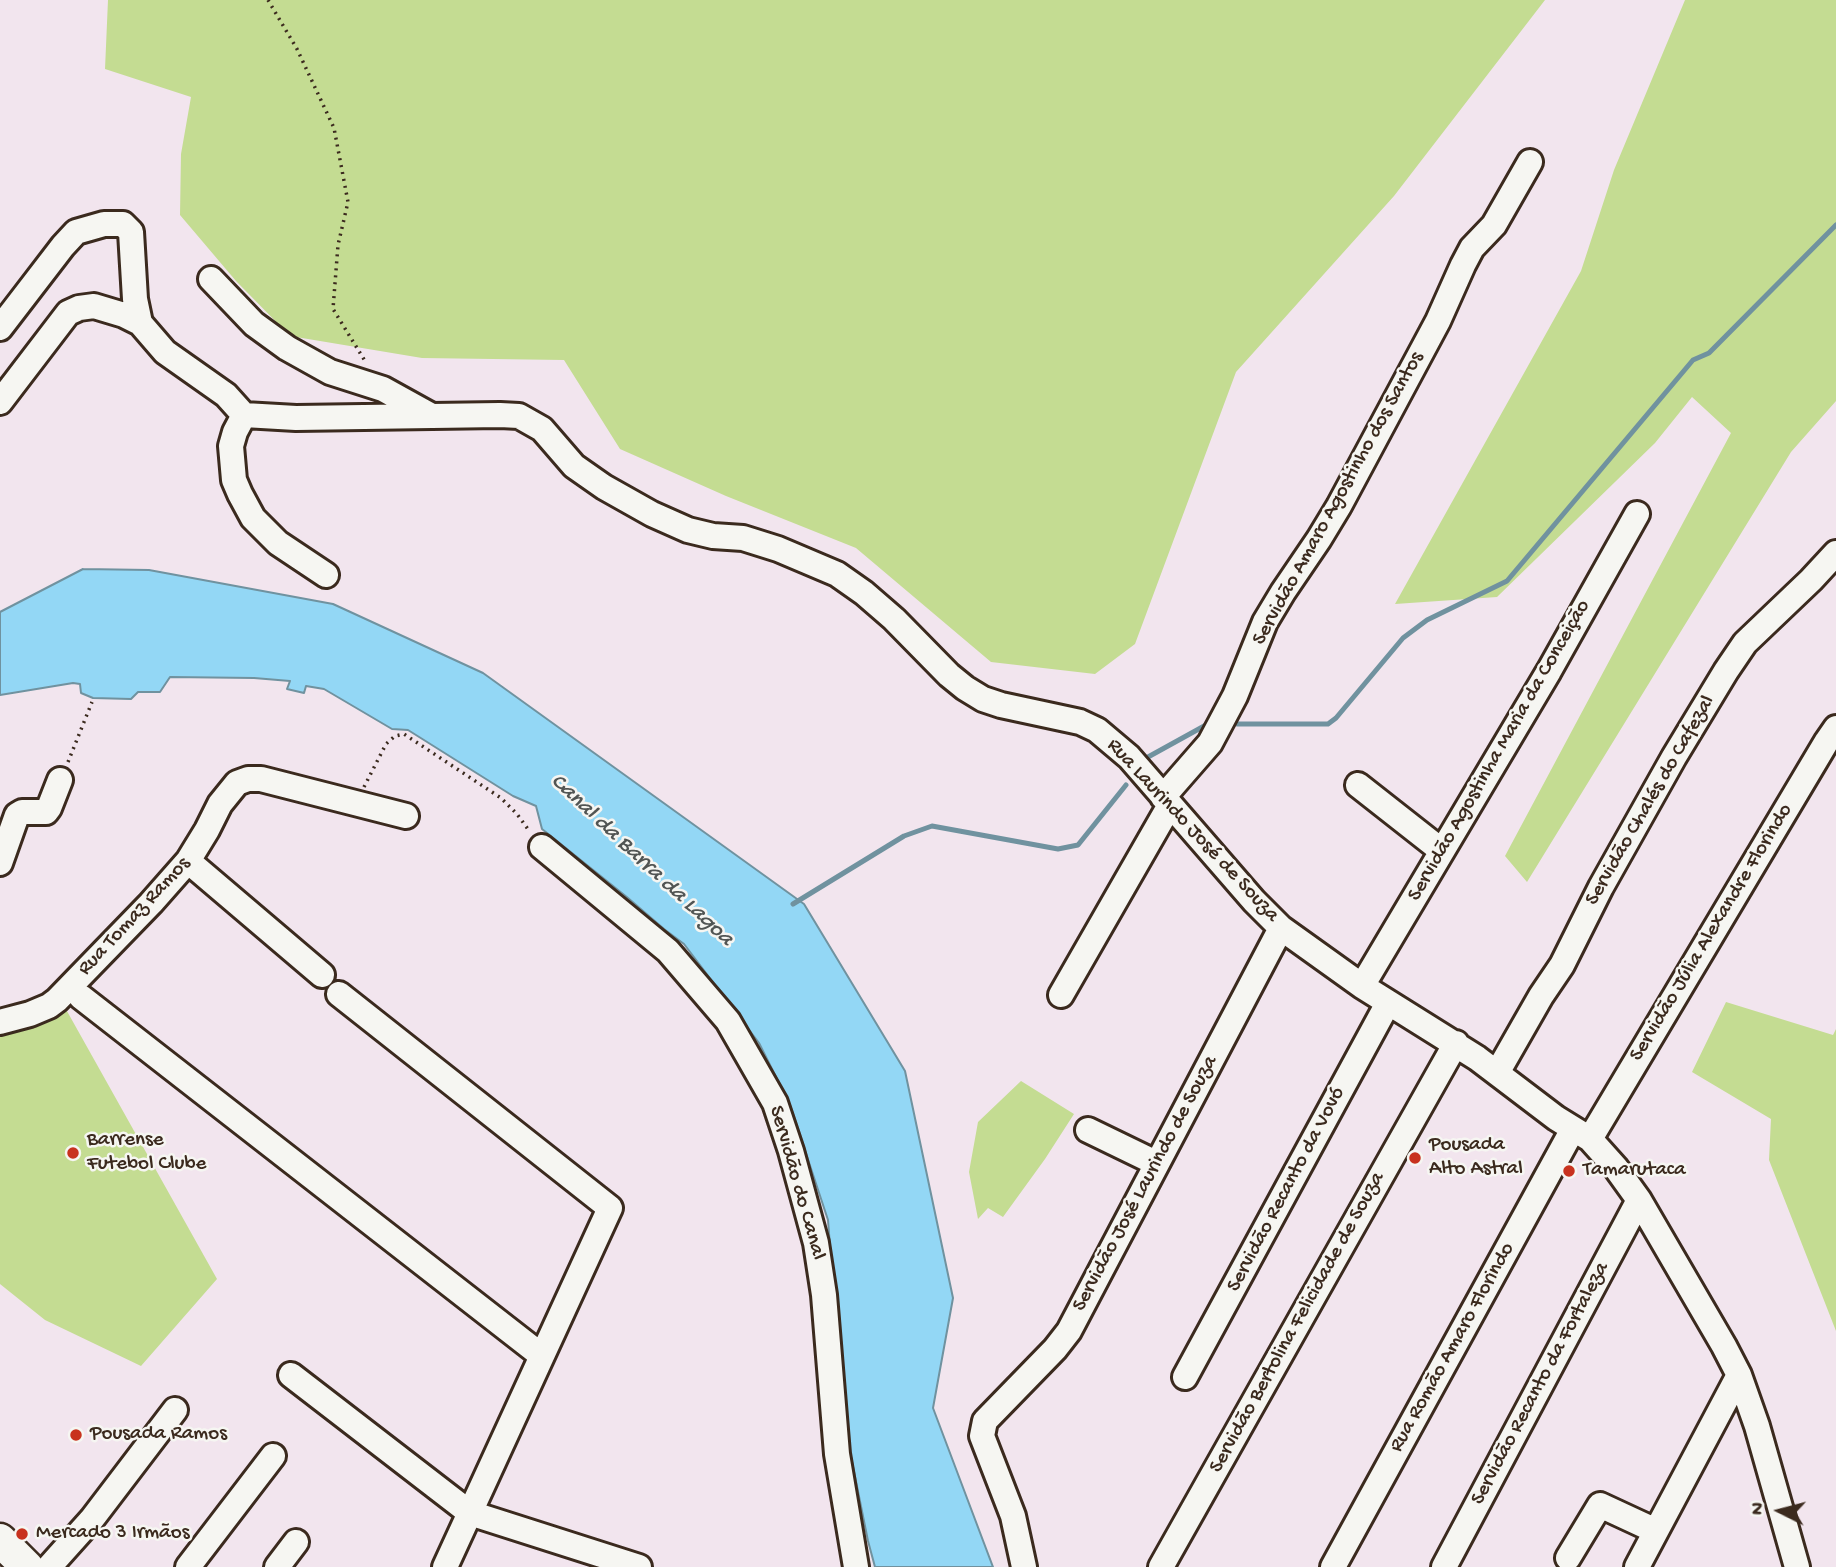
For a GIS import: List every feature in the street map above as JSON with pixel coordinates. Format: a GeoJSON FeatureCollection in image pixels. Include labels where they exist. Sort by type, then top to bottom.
{"type":"FeatureCollection","features":[{"type":"Feature","properties":{"kind":"main road"},"geometry":{"type":"LineString","coordinates":[[0,1540],[27,1567]]}},
{"type":"Feature","properties":{"kind":"street","name":"Servidão Amaro Agostinho dos Santos"},"geometry":{"type":"LineString","coordinates":[[1061,995],[1166,801],[1210,743],[1235,696],[1265,622],[1339,506],[1438,321],[1472,248],[1494,225],[1530,162]]}},
{"type":"Feature","properties":{"kind":"street"},"geometry":{"type":"LineString","coordinates":[[0,328],[76,232],[104,224],[123,224],[131,232],[135,299],[140,323]]}},
{"type":"Feature","properties":{"kind":"street"},"geometry":{"type":"LineString","coordinates":[[211,279],[254,324],[287,348],[330,372],[383,389],[430,415]]}},
{"type":"Feature","properties":{"kind":"street"},"geometry":{"type":"LineString","coordinates":[[0,402],[68,313],[94,306],[140,323],[165,352],[226,395],[244,415],[231,446],[234,480],[240,494],[253,518],[278,543],[326,575]]}},
{"type":"Feature","properties":{"kind":"street","name":"Rua Laurindo José de Souza"},"geometry":{"type":"LineString","coordinates":[[244,415],[296,418],[519,416],[542,429],[574,466],[604,487],[652,514],[688,530],[713,536],[743,538],[778,549],[837,574],[894,619],[949,675],[983,699],[1059,716],[1097,730],[1129,757],[1254,901],[1281,928],[1362,986],[1456,1043],[1587,1139],[1616,1168],[1639,1200],[1739,1376],[1757,1426],[1797,1567]]}},
{"type":"Feature","properties":{"kind":"street","name":"Servidão Agostinha Maria da Conceição"},"geometry":{"type":"LineString","coordinates":[[1362,986],[1542,683],[1637,514]]}},
{"type":"Feature","properties":{"kind":"street","name":"Servidão Chalés do Cafezal"},"geometry":{"type":"LineString","coordinates":[[1497,1073],[1562,965],[1601,887],[1726,671],[1745,643],[1836,553]]}},
{"type":"Feature","properties":{"kind":"street","name":"Servidão Júlia Alexandre Florindo"},"geometry":{"type":"LineString","coordinates":[[1587,1139],[1826,741],[1836,729]]}},
{"type":"Feature","properties":{"kind":"street","name":"Servidão Júlia Alexandre Florindo"},"geometry":{"type":"LineString","coordinates":[[1587,1139],[1836,753]]}},
{"type":"Feature","properties":{"kind":"street","name":"Rua Tomaz Ramos"},"geometry":{"type":"LineString","coordinates":[[0,1022],[30,1014],[57,1000],[188,861],[220,804],[237,783],[248,779],[261,779],[406,816]]}},
{"type":"Feature","properties":{"kind":"street"},"geometry":{"type":"LineString","coordinates":[[0,863],[17,815],[22,812],[46,812],[60,780]]}},
{"type":"Feature","properties":{"kind":"street"},"geometry":{"type":"LineString","coordinates":[[1358,785],[1441,851]]}},
{"type":"Feature","properties":{"kind":"street","name":"Servidão do Canal"},"geometry":{"type":"LineString","coordinates":[[542,848],[668,951],[728,1021],[775,1103],[817,1243],[831,1359],[837,1454],[852,1566]]}},
{"type":"Feature","properties":{"kind":"street"},"geometry":{"type":"LineString","coordinates":[[188,861],[322,975]]}},
{"type":"Feature","properties":{"kind":"street","name":"Servidão José Laurindo de Souza"},"geometry":{"type":"LineString","coordinates":[[1024,1567],[1013,1516],[982,1436],[985,1421],[1069,1331],[1281,928]]}},
{"type":"Feature","properties":{"kind":"street"},"geometry":{"type":"LineString","coordinates":[[339,994],[610,1208],[445,1567]]}},
{"type":"Feature","properties":{"kind":"street"},"geometry":{"type":"LineString","coordinates":[[81,998],[542,1356]]}},
{"type":"Feature","properties":{"kind":"street","name":"Servidão Recanto da Vovó"},"geometry":{"type":"LineString","coordinates":[[1185,1377],[1388,1003]]}},
{"type":"Feature","properties":{"kind":"street","name":"Servidão Bertolina Felicidade de Souza"},"geometry":{"type":"LineString","coordinates":[[1161,1567],[1456,1043]]}},
{"type":"Feature","properties":{"kind":"street"},"geometry":{"type":"LineString","coordinates":[[1088,1130],[1156,1163]]}},
{"type":"Feature","properties":{"kind":"street","name":"Rua Romão Amaro Florindo"},"geometry":{"type":"LineString","coordinates":[[1333,1567],[1587,1139]]}},
{"type":"Feature","properties":{"kind":"street","name":"Servidão Recanto da Fortaleza"},"geometry":{"type":"LineString","coordinates":[[1444,1567],[1639,1200]]}},
{"type":"Feature","properties":{"kind":"street"},"geometry":{"type":"LineString","coordinates":[[292,1375],[470,1513],[629,1565]]}},
{"type":"Feature","properties":{"kind":"street"},"geometry":{"type":"LineString","coordinates":[[1637,1567],[1739,1376]]}},
{"type":"Feature","properties":{"kind":"street"},"geometry":{"type":"LineString","coordinates":[[48,1567],[99,1510],[175,1410]]}},
{"type":"Feature","properties":{"kind":"street"},"geometry":{"type":"LineString","coordinates":[[188,1567],[273,1456]]}},
{"type":"Feature","properties":{"kind":"street"},"geometry":{"type":"LineString","coordinates":[[1568,1558],[1600,1505],[1656,1531]]}},
{"type":"Feature","properties":{"kind":"street"},"geometry":{"type":"LineString","coordinates":[[277,1567],[296,1542]]}},
{"type":"Feature","properties":{"kind":"path"},"geometry":{"type":"LineString","coordinates":[[268,0],[297,49],[334,128],[348,202],[338,245],[333,309],[383,389]]}},
{"type":"Feature","properties":{"kind":"path"},"geometry":{"type":"LineString","coordinates":[[60,780],[92,702]]}},
{"type":"Feature","properties":{"kind":"path"},"geometry":{"type":"LineString","coordinates":[[356,803],[386,744],[396,736],[404,734],[501,798],[517,814],[542,848]]}},
{"type":"Feature","properties":{"kind":"green space"},"geometry":{"type":"Polygon","coordinates":[[[108,0],[1545,0],[1394,196],[1236,372],[1135,644],[1095,674],[991,662],[856,548],[726,496],[620,449],[564,360],[422,358],[290,336],[236,281],[180,215],[181,154],[191,97],[105,69],[108,0]]]}},
{"type":"Feature","properties":{"kind":"green space"},"geometry":{"type":"Polygon","coordinates":[[[1685,0],[1836,0],[1836,401],[1791,452],[1527,882],[1505,856],[1731,433],[1692,397],[1655,443],[1497,597],[1395,604],[1581,271],[1614,170],[1685,0]]]}},
{"type":"Feature","properties":{"kind":"green space"},"geometry":{"type":"Polygon","coordinates":[[[1726,1002],[1833,1035],[1836,1029],[1836,1331],[1769,1160],[1771,1119],[1692,1072],[1726,1002]]]}},
{"type":"Feature","properties":{"kind":"green space","name":"Barrense Futebol Clube"},"geometry":{"type":"Polygon","coordinates":[[[63,1004],[217,1279],[141,1366],[45,1320],[0,1284],[0,1027],[63,1004]]]}},
{"type":"Feature","properties":{"kind":"green space"},"geometry":{"type":"Polygon","coordinates":[[[1021,1081],[1074,1114],[1003,1217],[988,1208],[978,1219],[969,1172],[978,1122],[1021,1081]]]}},
{"type":"Feature","properties":{"kind":"water","name":"Canal da Barra da Lagoa"},"geometry":{"type":"Polygon","coordinates":[[[83,569],[149,570],[333,604],[483,673],[804,904],[905,1071],[953,1298],[933,1408],[993,1567],[875,1567],[843,1417],[828,1220],[790,1105],[759,1043],[684,944],[542,829],[536,806],[513,796],[408,730],[392,729],[324,689],[306,686],[304,693],[287,689],[290,681],[170,677],[160,692],[138,692],[131,699],[93,698],[81,693],[80,684],[73,683],[0,695],[0,612],[83,569]]]}},
{"type":"Feature","properties":{"kind":"waterway"},"geometry":{"type":"LineString","coordinates":[[1237,724],[1328,724],[1403,638],[1427,620],[1507,581],[1693,360],[1709,353],[1836,225]]}},
{"type":"Feature","properties":{"kind":"waterway"},"geometry":{"type":"LineString","coordinates":[[1148,757],[1206,725]]}},
{"type":"Feature","properties":{"kind":"waterway"},"geometry":{"type":"LineString","coordinates":[[793,904],[904,836],[932,826],[1058,849],[1078,845],[1126,785]]}},
{"type":"Feature","properties":{"kind":"place","name":"Barrense Futebol Clube"},"geometry":{"type":"Point","coordinates":[73,1153]}},
{"type":"Feature","properties":{"kind":"place","name":"Pousada Alto Astral"},"geometry":{"type":"Point","coordinates":[1415,1158]}},
{"type":"Feature","properties":{"kind":"place","name":"Tamarutaca"},"geometry":{"type":"Point","coordinates":[1569,1171]}},
{"type":"Feature","properties":{"kind":"place","name":"Pousada Ramos"},"geometry":{"type":"Point","coordinates":[76,1435]}},
{"type":"Feature","properties":{"kind":"place","name":"Mercado 3 Irmãos"},"geometry":{"type":"Point","coordinates":[22,1534]}}]}
